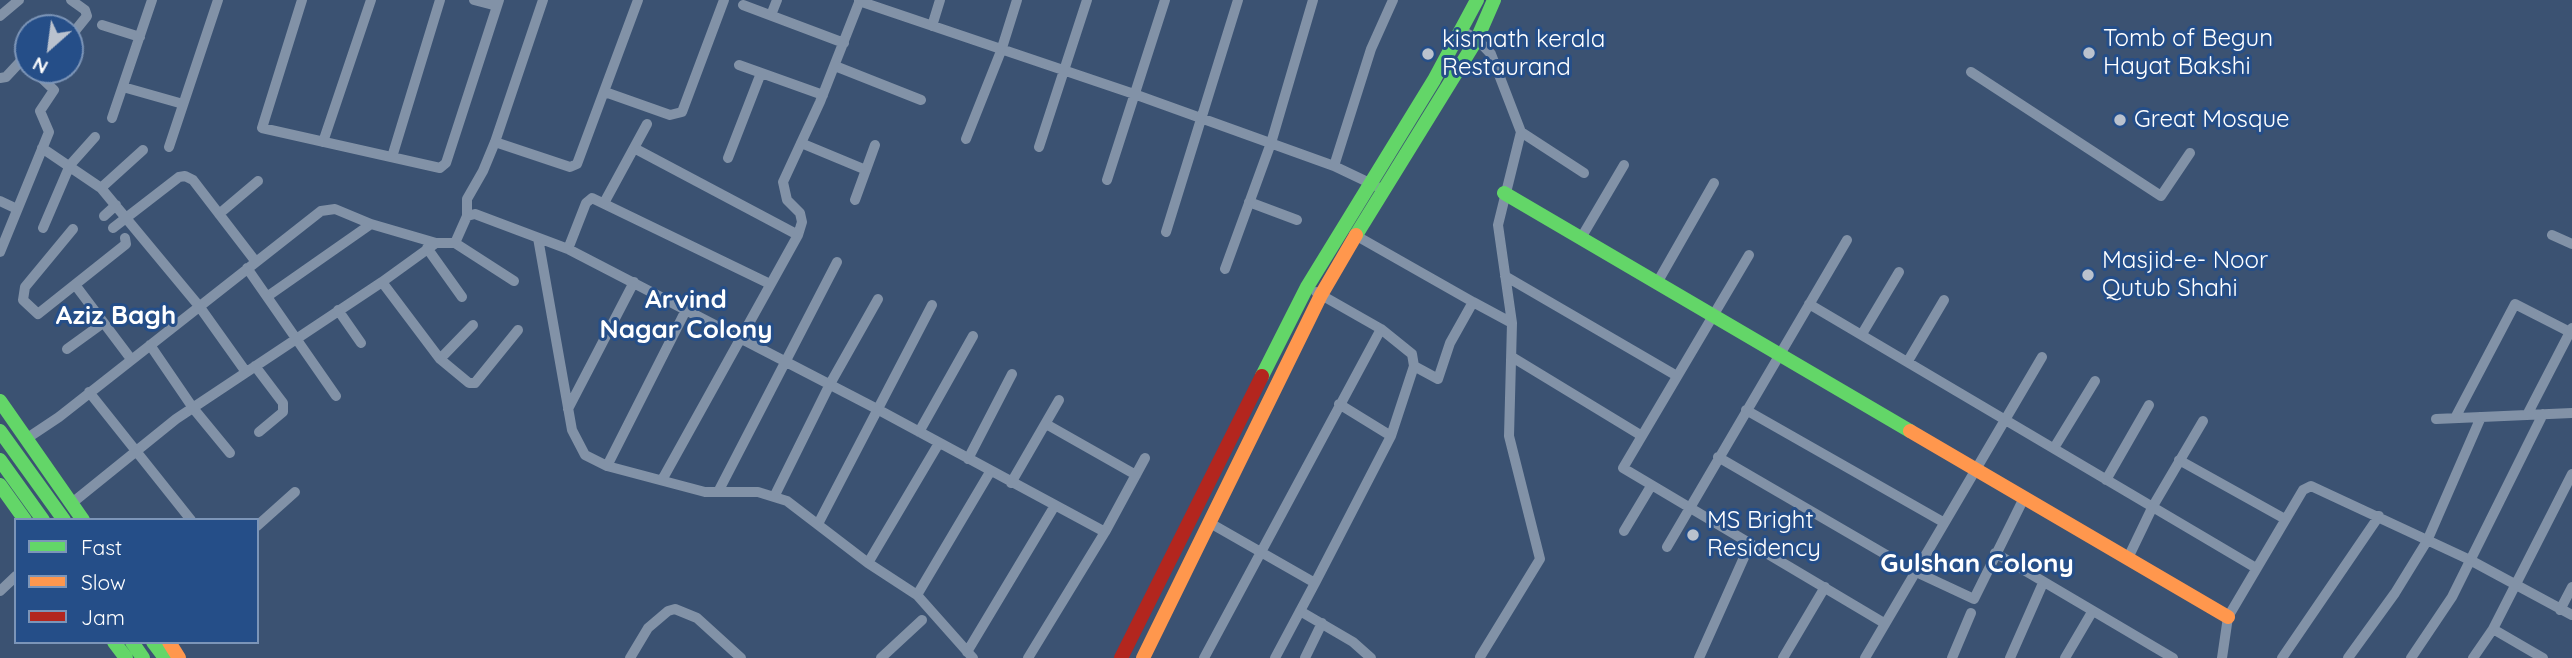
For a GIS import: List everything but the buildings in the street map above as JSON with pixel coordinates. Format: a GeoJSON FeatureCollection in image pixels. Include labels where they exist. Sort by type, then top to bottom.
{"type":"FeatureCollection","features":[{"type":"Feature","properties":{"kind":"street"},"geometry":{"type":"LineString","coordinates":[[0,16],[19,0]]}},
{"type":"Feature","properties":{"kind":"street"},"geometry":{"type":"LineString","coordinates":[[71,0],[87,16],[84,20]]}},
{"type":"Feature","properties":{"kind":"street"},"geometry":{"type":"LineString","coordinates":[[112,118],[152,0]]}},
{"type":"Feature","properties":{"kind":"street"},"geometry":{"type":"LineString","coordinates":[[169,147],[218,0]]}},
{"type":"Feature","properties":{"kind":"street"},"geometry":{"type":"LineString","coordinates":[[302,0],[262,128],[440,168],[446,163],[498,3],[474,0]]}},
{"type":"Feature","properties":{"kind":"street"},"geometry":{"type":"LineString","coordinates":[[323,142],[371,0]]}},
{"type":"Feature","properties":{"kind":"street"},"geometry":{"type":"LineString","coordinates":[[392,157],[440,0]]}},
{"type":"Feature","properties":{"kind":"street"},"geometry":{"type":"LineString","coordinates":[[455,243],[467,216],[467,199],[484,171],[543,0]]}},
{"type":"Feature","properties":{"kind":"street"},"geometry":{"type":"LineString","coordinates":[[495,142],[570,167],[577,164],[638,0]]}},
{"type":"Feature","properties":{"kind":"street"},"geometry":{"type":"LineString","coordinates":[[605,92],[670,115],[682,112],[724,0]]}},
{"type":"Feature","properties":{"kind":"street"},"geometry":{"type":"LineString","coordinates":[[771,15],[776,0]]}},
{"type":"Feature","properties":{"kind":"street"},"geometry":{"type":"LineString","coordinates":[[932,26],[940,0]]}},
{"type":"Feature","properties":{"kind":"street"},"geometry":{"type":"LineString","coordinates":[[966,139],[1002,51],[1017,0]]}},
{"type":"Feature","properties":{"kind":"street"},"geometry":{"type":"LineString","coordinates":[[1040,147],[1087,0]]}},
{"type":"Feature","properties":{"kind":"street"},"geometry":{"type":"LineString","coordinates":[[1107,180],[1165,0]]}},
{"type":"Feature","properties":{"kind":"street"},"geometry":{"type":"LineString","coordinates":[[1166,232],[1238,0]]}},
{"type":"Feature","properties":{"kind":"street"},"geometry":{"type":"LineString","coordinates":[[1225,269],[1271,143],[1313,0]]}},
{"type":"Feature","properties":{"kind":"street"},"geometry":{"type":"LineString","coordinates":[[1334,166],[1371,49],[1392,0]]}},
{"type":"Feature","properties":{"kind":"street"},"geometry":{"type":"LineString","coordinates":[[1143,658],[1321,295],[1355,236],[1377,186],[1477,0]]}},
{"type":"Feature","properties":{"kind":"street"},"geometry":{"type":"LineString","coordinates":[[1121,658],[1307,288],[1477,39],[1494,0]]}},
{"type":"Feature","properties":{"kind":"street"},"geometry":{"type":"LineString","coordinates":[[662,480],[798,235],[802,222],[800,212],[787,200],[783,190],[787,173],[823,95],[860,1],[1271,143],[1334,166],[1377,186]]}},
{"type":"Feature","properties":{"kind":"street"},"geometry":{"type":"LineString","coordinates":[[743,5],[844,43]]}},
{"type":"Feature","properties":{"kind":"street"},"geometry":{"type":"LineString","coordinates":[[102,25],[140,37]]}},
{"type":"Feature","properties":{"kind":"street"},"geometry":{"type":"LineString","coordinates":[[1462,31],[1477,39],[1491,54],[1521,132],[1584,173]]}},
{"type":"Feature","properties":{"kind":"street"},"geometry":{"type":"LineString","coordinates":[[739,65],[823,95]]}},
{"type":"Feature","properties":{"kind":"street"},"geometry":{"type":"LineString","coordinates":[[835,66],[921,100]]}},
{"type":"Feature","properties":{"kind":"street"},"geometry":{"type":"LineString","coordinates":[[0,78],[6,77],[14,68]]}},
{"type":"Feature","properties":{"kind":"street"},"geometry":{"type":"LineString","coordinates":[[1971,72],[2161,195],[2190,153]]}},
{"type":"Feature","properties":{"kind":"street"},"geometry":{"type":"LineString","coordinates":[[728,158],[761,73]]}},
{"type":"Feature","properties":{"kind":"street"},"geometry":{"type":"LineString","coordinates":[[0,252],[49,132],[40,111],[54,90],[48,84]]}},
{"type":"Feature","properties":{"kind":"street"},"geometry":{"type":"LineString","coordinates":[[123,87],[183,104]]}},
{"type":"Feature","properties":{"kind":"street"},"geometry":{"type":"LineString","coordinates":[[604,203],[647,124]]}},
{"type":"Feature","properties":{"kind":"street"},"geometry":{"type":"LineString","coordinates":[[1480,657],[1541,559],[1509,436],[1512,323],[1498,225],[1521,132]]}},
{"type":"Feature","properties":{"kind":"street"},"geometry":{"type":"LineString","coordinates":[[43,228],[70,165],[95,137]]}},
{"type":"Feature","properties":{"kind":"street"},"geometry":{"type":"LineString","coordinates":[[801,143],[866,170]]}},
{"type":"Feature","properties":{"kind":"street"},"geometry":{"type":"LineString","coordinates":[[855,200],[875,145]]}},
{"type":"Feature","properties":{"kind":"street"},"geometry":{"type":"LineString","coordinates":[[42,148],[101,188],[250,369],[284,403],[283,412],[259,432]]}},
{"type":"Feature","properties":{"kind":"street"},"geometry":{"type":"LineString","coordinates":[[634,148],[798,235]]}},
{"type":"Feature","properties":{"kind":"street"},"geometry":{"type":"LineString","coordinates":[[101,188],[143,150]]}},
{"type":"Feature","properties":{"kind":"street"},"geometry":{"type":"LineString","coordinates":[[1581,238],[1624,165]]}},
{"type":"Feature","properties":{"kind":"street"},"geometry":{"type":"LineString","coordinates":[[113,228],[179,177],[185,176],[193,180],[219,215],[252,265],[268,296],[336,396]]}},
{"type":"Feature","properties":{"kind":"street"},"geometry":{"type":"LineString","coordinates":[[219,215],[258,181]]}},
{"type":"Feature","properties":{"kind":"street"},"geometry":{"type":"LineString","coordinates":[[1657,283],[1714,183]]}},
{"type":"Feature","properties":{"kind":"street"},"geometry":{"type":"LineString","coordinates":[[1504,193],[2228,618]]}},
{"type":"Feature","properties":{"kind":"street"},"geometry":{"type":"LineString","coordinates":[[568,249],[586,203],[592,198],[770,284]]}},
{"type":"Feature","properties":{"kind":"street"},"geometry":{"type":"LineString","coordinates":[[0,201],[17,209]]}},
{"type":"Feature","properties":{"kind":"street"},"geometry":{"type":"LineString","coordinates":[[1250,202],[1297,220]]}},
{"type":"Feature","properties":{"kind":"street"},"geometry":{"type":"LineString","coordinates":[[104,216],[116,205]]}},
{"type":"Feature","properties":{"kind":"street"},"geometry":{"type":"LineString","coordinates":[[26,439],[89,393],[321,211],[335,209],[431,246],[455,243],[514,281]]}},
{"type":"Feature","properties":{"kind":"street"},"geometry":{"type":"LineString","coordinates":[[467,216],[475,214],[568,249],[830,384],[1054,507],[1105,532]]}},
{"type":"Feature","properties":{"kind":"street"},"geometry":{"type":"LineString","coordinates":[[268,296],[371,224]]}},
{"type":"Feature","properties":{"kind":"street"},"geometry":{"type":"LineString","coordinates":[[73,229],[25,287],[23,300],[41,314],[126,244],[124,239],[135,229]]}},
{"type":"Feature","properties":{"kind":"street"},"geometry":{"type":"LineString","coordinates":[[2552,235],[2572,244]]}},
{"type":"Feature","properties":{"kind":"street"},"geometry":{"type":"LineString","coordinates":[[1355,236],[1512,323]]}},
{"type":"Feature","properties":{"kind":"street"},"geometry":{"type":"LineString","coordinates":[[538,238],[568,410],[577,444],[585,455],[607,466],[718,492],[775,495],[868,563],[917,594],[970,655],[1054,507]]}},
{"type":"Feature","properties":{"kind":"street"},"geometry":{"type":"LineString","coordinates":[[1667,547],[1847,240]]}},
{"type":"Feature","properties":{"kind":"street"},"geometry":{"type":"LineString","coordinates":[[72,503],[135,449],[431,246]]}},
{"type":"Feature","properties":{"kind":"street"},"geometry":{"type":"LineString","coordinates":[[431,246],[462,297]]}},
{"type":"Feature","properties":{"kind":"street"},"geometry":{"type":"LineString","coordinates":[[1749,255],[1623,468],[1884,623]]}},
{"type":"Feature","properties":{"kind":"street"},"geometry":{"type":"LineString","coordinates":[[718,492],[837,262]]}},
{"type":"Feature","properties":{"kind":"street"},"geometry":{"type":"LineString","coordinates":[[1862,334],[1899,272]]}},
{"type":"Feature","properties":{"kind":"street"},"geometry":{"type":"LineString","coordinates":[[1505,276],[1677,376]]}},
{"type":"Feature","properties":{"kind":"street"},"geometry":{"type":"LineString","coordinates":[[382,282],[440,359],[469,383],[475,383],[518,330]]}},
{"type":"Feature","properties":{"kind":"street"},"geometry":{"type":"LineString","coordinates":[[568,410],[634,282]]}},
{"type":"Feature","properties":{"kind":"street"},"geometry":{"type":"LineString","coordinates":[[76,286],[131,359]]}},
{"type":"Feature","properties":{"kind":"street"},"geometry":{"type":"LineString","coordinates":[[1275,658],[1391,436],[1414,366],[1412,354],[1381,329],[1307,288]]}},
{"type":"Feature","properties":{"kind":"street"},"geometry":{"type":"LineString","coordinates":[[775,495],[830,384],[878,299]]}},
{"type":"Feature","properties":{"kind":"street"},"geometry":{"type":"LineString","coordinates":[[1908,361],[1944,300]]}},
{"type":"Feature","properties":{"kind":"street"},"geometry":{"type":"LineString","coordinates":[[1414,366],[1438,379],[1450,343],[1473,302]]}},
{"type":"Feature","properties":{"kind":"street"},"geometry":{"type":"LineString","coordinates":[[1809,304],[2256,568]]}},
{"type":"Feature","properties":{"kind":"street"},"geometry":{"type":"LineString","coordinates":[[2455,418],[2515,304],[2571,330],[2527,415]]}},
{"type":"Feature","properties":{"kind":"street"},"geometry":{"type":"LineString","coordinates":[[818,524],[932,305]]}},
{"type":"Feature","properties":{"kind":"street"},"geometry":{"type":"LineString","coordinates":[[338,310],[361,343]]}},
{"type":"Feature","properties":{"kind":"street"},"geometry":{"type":"LineString","coordinates":[[607,466],[687,310]]}},
{"type":"Feature","properties":{"kind":"street"},"geometry":{"type":"LineString","coordinates":[[67,349],[103,323]]}},
{"type":"Feature","properties":{"kind":"street"},"geometry":{"type":"LineString","coordinates":[[440,359],[473,325]]}},
{"type":"Feature","properties":{"kind":"street"},"geometry":{"type":"LineString","coordinates":[[1204,658],[1381,329]]}},
{"type":"Feature","properties":{"kind":"street"},"geometry":{"type":"LineString","coordinates":[[919,432],[974,336]]}},
{"type":"Feature","properties":{"kind":"street"},"geometry":{"type":"LineString","coordinates":[[150,345],[193,408],[230,453]]}},
{"type":"Feature","properties":{"kind":"street"},"geometry":{"type":"LineString","coordinates":[[1512,357],[1642,436]]}},
{"type":"Feature","properties":{"kind":"street"},"geometry":{"type":"LineString","coordinates":[[1865,658],[2042,357]]}},
{"type":"Feature","properties":{"kind":"street"},"geometry":{"type":"LineString","coordinates":[[968,458],[1012,374]]}},
{"type":"Feature","properties":{"kind":"street"},"geometry":{"type":"LineString","coordinates":[[2054,448],[2095,381]]}},
{"type":"Feature","properties":{"kind":"street"},"geometry":{"type":"LineString","coordinates":[[89,393],[189,518]]}},
{"type":"Feature","properties":{"kind":"street"},"geometry":{"type":"LineString","coordinates":[[1011,483],[1059,400]]}},
{"type":"Feature","properties":{"kind":"street"},"geometry":{"type":"LineString","coordinates":[[0,401],[82,518]]}},
{"type":"Feature","properties":{"kind":"street"},"geometry":{"type":"LineString","coordinates":[[1339,404],[1391,436]]}},
{"type":"Feature","properties":{"kind":"street"},"geometry":{"type":"LineString","coordinates":[[2106,480],[2149,405]]}},
{"type":"Feature","properties":{"kind":"street"},"geometry":{"type":"LineString","coordinates":[[1746,410],[1943,522]]}},
{"type":"Feature","properties":{"kind":"street"},"geometry":{"type":"LineString","coordinates":[[2436,419],[2572,412]]}},
{"type":"Feature","properties":{"kind":"street"},"geometry":{"type":"LineString","coordinates":[[2411,658],[2452,597],[2543,414]]}},
{"type":"Feature","properties":{"kind":"street"},"geometry":{"type":"LineString","coordinates":[[2348,658],[2395,593],[2427,541],[2481,417]]}},
{"type":"Feature","properties":{"kind":"street"},"geometry":{"type":"LineString","coordinates":[[2128,558],[2153,506],[2203,421]]}},
{"type":"Feature","properties":{"kind":"street"},"geometry":{"type":"LineString","coordinates":[[1046,425],[1136,475]]}},
{"type":"Feature","properties":{"kind":"street"},"geometry":{"type":"LineString","coordinates":[[0,431],[63,518]]}},
{"type":"Feature","properties":{"kind":"street"},"geometry":{"type":"LineString","coordinates":[[868,563],[939,443]]}},
{"type":"Feature","properties":{"kind":"street"},"geometry":{"type":"LineString","coordinates":[[1718,457],[1914,571],[1974,599],[2024,498]]}},
{"type":"Feature","properties":{"kind":"street"},"geometry":{"type":"LineString","coordinates":[[1028,658],[1105,532],[1145,458]]}},
{"type":"Feature","properties":{"kind":"street"},"geometry":{"type":"LineString","coordinates":[[0,460],[42,518]]}},
{"type":"Feature","properties":{"kind":"street"},"geometry":{"type":"LineString","coordinates":[[2179,460],[2285,519]]}},
{"type":"Feature","properties":{"kind":"street"},"geometry":{"type":"LineString","coordinates":[[917,594],[990,472]]}},
{"type":"Feature","properties":{"kind":"street"},"geometry":{"type":"LineString","coordinates":[[2473,658],[2493,629],[2572,474]]}},
{"type":"Feature","properties":{"kind":"street"},"geometry":{"type":"LineString","coordinates":[[0,485],[24,518]]}},
{"type":"Feature","properties":{"kind":"street"},"geometry":{"type":"LineString","coordinates":[[1624,531],[1651,486]]}},
{"type":"Feature","properties":{"kind":"street"},"geometry":{"type":"LineString","coordinates":[[2222,658],[2228,618],[2303,490],[2311,486],[2470,560],[2572,615]]}},
{"type":"Feature","properties":{"kind":"street"},"geometry":{"type":"LineString","coordinates":[[259,524],[295,492]]}},
{"type":"Feature","properties":{"kind":"street"},"geometry":{"type":"LineString","coordinates":[[2282,658],[2379,516]]}},
{"type":"Feature","properties":{"kind":"street"},"geometry":{"type":"LineString","coordinates":[[1210,523],[1315,583]]}},
{"type":"Feature","properties":{"kind":"street"},"geometry":{"type":"LineString","coordinates":[[1699,658],[1750,544]]}},
{"type":"Feature","properties":{"kind":"street"},"geometry":{"type":"LineString","coordinates":[[1995,553],[2174,658]]}},
{"type":"Feature","properties":{"kind":"street"},"geometry":{"type":"LineString","coordinates":[[0,591],[14,578]]}},
{"type":"Feature","properties":{"kind":"street"},"geometry":{"type":"LineString","coordinates":[[2010,658],[2043,583]]}},
{"type":"Feature","properties":{"kind":"street"},"geometry":{"type":"LineString","coordinates":[[1783,658],[1825,587]]}},
{"type":"Feature","properties":{"kind":"street"},"geometry":{"type":"LineString","coordinates":[[2560,610],[2572,587]]}},
{"type":"Feature","properties":{"kind":"street"},"geometry":{"type":"LineString","coordinates":[[630,658],[655,620],[675,609],[697,618],[741,658]]}},
{"type":"Feature","properties":{"kind":"street"},"geometry":{"type":"LineString","coordinates":[[1300,611],[1322,623],[1371,658]]}},
{"type":"Feature","properties":{"kind":"street"},"geometry":{"type":"LineString","coordinates":[[2065,658],[2092,612]]}},
{"type":"Feature","properties":{"kind":"street"},"geometry":{"type":"LineString","coordinates":[[1952,658],[1971,613]]}},
{"type":"Feature","properties":{"kind":"street"},"geometry":{"type":"LineString","coordinates":[[881,658],[922,620]]}},
{"type":"Feature","properties":{"kind":"street"},"geometry":{"type":"LineString","coordinates":[[1305,658],[1322,623]]}},
{"type":"Feature","properties":{"kind":"street"},"geometry":{"type":"LineString","coordinates":[[2493,629],[2543,658]]}},
{"type":"Feature","properties":{"kind":"street"},"geometry":{"type":"LineString","coordinates":[[636,648],[645,658]]}},
{"type":"Feature","properties":{"kind":"traffic: fast"},"geometry":{"type":"LineString","coordinates":[[1262,376],[1307,287],[1434,80],[1477,0]]}},
{"type":"Feature","properties":{"kind":"traffic: fast"},"geometry":{"type":"LineString","coordinates":[[1356,235],[1477,39],[1494,0]]}},
{"type":"Feature","properties":{"kind":"traffic: fast"},"geometry":{"type":"LineString","coordinates":[[1504,193],[1910,431]]}},
{"type":"Feature","properties":{"kind":"traffic: fast"},"geometry":{"type":"LineString","coordinates":[[0,401],[82,518]]}},
{"type":"Feature","properties":{"kind":"traffic: fast"},"geometry":{"type":"LineString","coordinates":[[0,431],[63,518]]}},
{"type":"Feature","properties":{"kind":"traffic: fast"},"geometry":{"type":"LineString","coordinates":[[0,460],[42,518]]}},
{"type":"Feature","properties":{"kind":"traffic: fast"},"geometry":{"type":"LineString","coordinates":[[0,485],[24,518]]}},
{"type":"Feature","properties":{"kind":"traffic: fast"},"geometry":{"type":"LineString","coordinates":[[116,644],[126,658]]}},
{"type":"Feature","properties":{"kind":"traffic: fast"},"geometry":{"type":"LineString","coordinates":[[133,644],[143,658]]}},
{"type":"Feature","properties":{"kind":"traffic: fast"},"geometry":{"type":"LineString","coordinates":[[154,644],[165,658]]}},
{"type":"Feature","properties":{"kind":"traffic: slow"},"geometry":{"type":"LineString","coordinates":[[1143,658],[1321,295],[1356,235]]}},
{"type":"Feature","properties":{"kind":"traffic: slow"},"geometry":{"type":"LineString","coordinates":[[1910,431],[2228,617]]}},
{"type":"Feature","properties":{"kind":"traffic: slow"},"geometry":{"type":"LineString","coordinates":[[170,644],[179,658]]}},
{"type":"Feature","properties":{"kind":"traffic: jam"},"geometry":{"type":"LineString","coordinates":[[1121,658],[1262,376]]}},
{"type":"Feature","properties":{"kind":"place","name":"Tomb of Begun Hayat Bakshi"},"geometry":{"type":"Point","coordinates":[2089,53]}},
{"type":"Feature","properties":{"kind":"place","name":"kismath kerala Restaurand"},"geometry":{"type":"Point","coordinates":[1428,54]}},
{"type":"Feature","properties":{"kind":"place","name":"Great Mosque"},"geometry":{"type":"Point","coordinates":[2120,120]}},
{"type":"Feature","properties":{"kind":"place","name":"Masjid-e- Noor Qutub Shahi"},"geometry":{"type":"Point","coordinates":[2088,275]}},
{"type":"Feature","properties":{"kind":"place","name":"MS Bright Residency"},"geometry":{"type":"Point","coordinates":[1693,535]}},
{"type":"Feature","properties":{"kind":"district","name":"Arvind Nagar Colony"},"geometry":{"type":"Point","coordinates":[686,315]}},
{"type":"Feature","properties":{"kind":"district","name":"Aziz Bagh"},"geometry":{"type":"Point","coordinates":[116,316]}},
{"type":"Feature","properties":{"kind":"district","name":"Gulshan Colony"},"geometry":{"type":"Point","coordinates":[1977,564]}}]}
